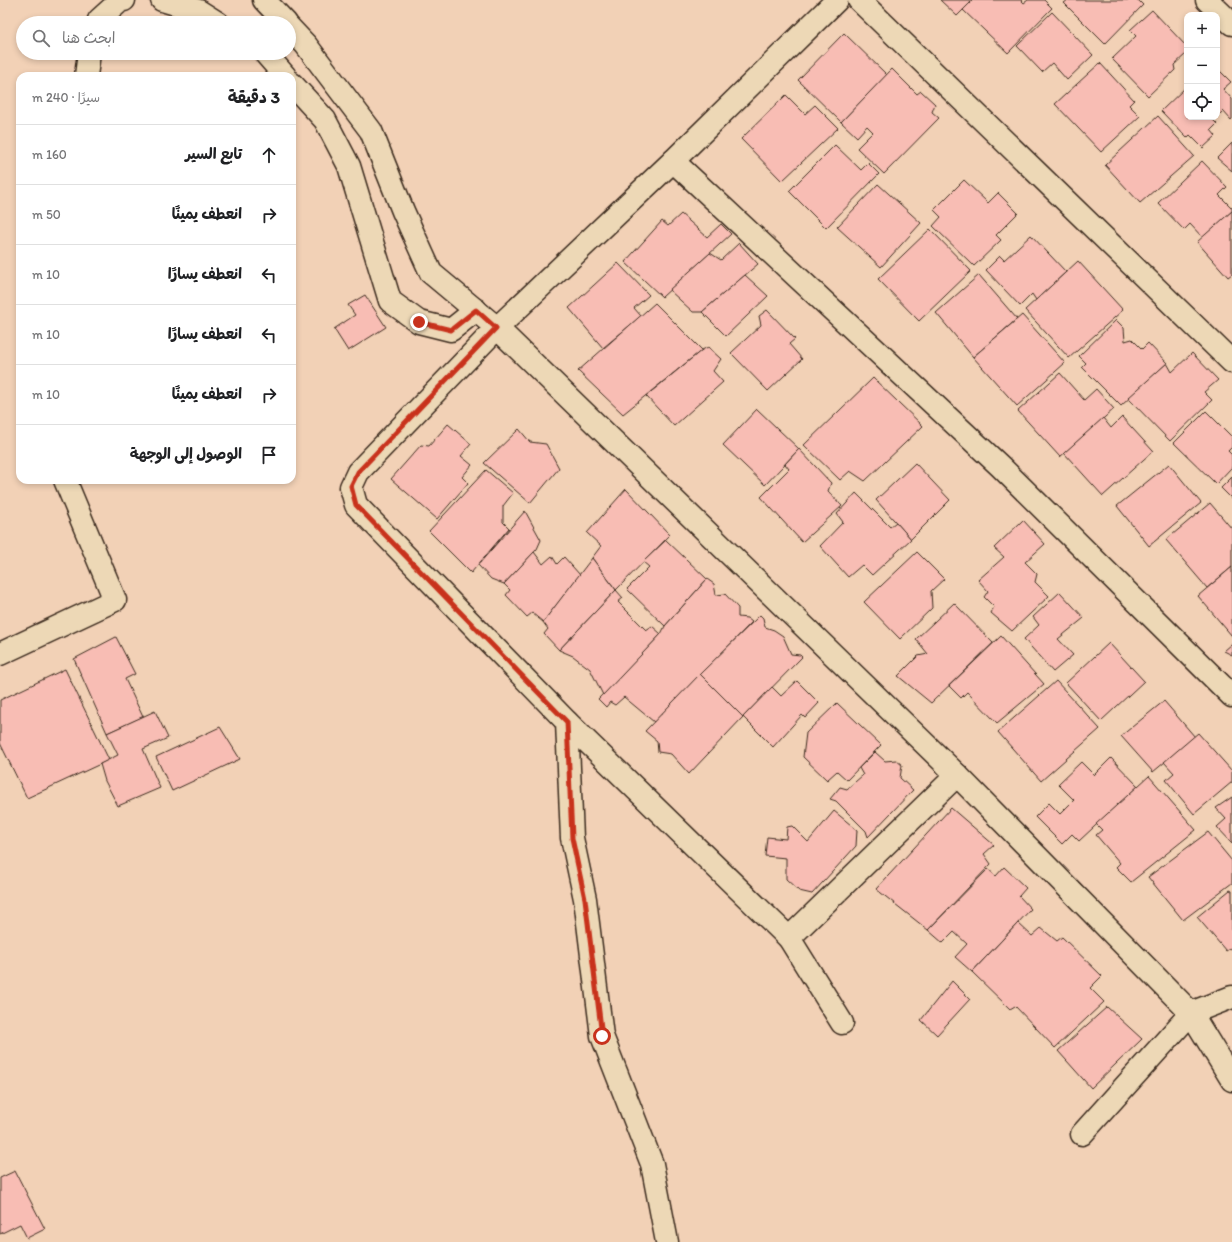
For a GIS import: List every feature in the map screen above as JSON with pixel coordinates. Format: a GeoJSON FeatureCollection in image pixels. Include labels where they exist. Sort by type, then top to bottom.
{"type":"FeatureCollection","features":[{"type":"Feature","properties":{"kind":"street"},"geometry":{"type":"LineString","coordinates":[[104,16],[121,0],[124,0]]}},
{"type":"Feature","properties":{"kind":"street"},"geometry":{"type":"LineString","coordinates":[[162,0],[199,11],[207,16]]}},
{"type":"Feature","properties":{"kind":"street"},"geometry":{"type":"LineString","coordinates":[[264,0],[279,16]]}},
{"type":"Feature","properties":{"kind":"street"},"geometry":{"type":"LineString","coordinates":[[837,0],[673,161],[496,328],[358,472],[351,486],[356,505],[567,722],[789,938],[842,1023]]}},
{"type":"Feature","properties":{"kind":"street"},"geometry":{"type":"LineString","coordinates":[[859,0],[1232,362]]}},
{"type":"Feature","properties":{"kind":"street"},"geometry":{"type":"LineString","coordinates":[[1207,0],[1232,24]]}},
{"type":"Feature","properties":{"kind":"street"},"geometry":{"type":"LineString","coordinates":[[296,34],[371,131],[402,211],[431,273],[496,328],[957,775],[1191,1013],[1232,1080]]}},
{"type":"Feature","properties":{"kind":"street"},"geometry":{"type":"LineString","coordinates":[[87,72],[88,60]]}},
{"type":"Feature","properties":{"kind":"street"},"geometry":{"type":"LineString","coordinates":[[270,60],[281,72]]}},
{"type":"Feature","properties":{"kind":"street"},"geometry":{"type":"LineString","coordinates":[[296,88],[325,120],[349,166],[390,301],[419,322],[451,330],[476,310]]}},
{"type":"Feature","properties":{"kind":"street"},"geometry":{"type":"LineString","coordinates":[[673,161],[1000,466],[1232,696]]}},
{"type":"Feature","properties":{"kind":"street"},"geometry":{"type":"LineString","coordinates":[[0,654],[115,600],[67,484]]}},
{"type":"Feature","properties":{"kind":"street"},"geometry":{"type":"LineString","coordinates":[[567,722],[572,838],[585,899],[602,1036],[652,1164],[667,1242]]}},
{"type":"Feature","properties":{"kind":"street"},"geometry":{"type":"LineString","coordinates":[[789,938],[957,775]]}},
{"type":"Feature","properties":{"kind":"street"},"geometry":{"type":"LineString","coordinates":[[1082,1134],[1191,1013],[1232,997]]}},
{"type":"Feature","properties":{"kind":"building"},"geometry":{"type":"Polygon","coordinates":[[[940,0],[973,0],[957,16],[940,0]]]}},
{"type":"Feature","properties":{"kind":"building"},"geometry":{"type":"Polygon","coordinates":[[[973,0],[1021,0],[1024,3],[1028,0],[1044,0],[1052,8],[1008,53],[963,10],[973,0]]]}},
{"type":"Feature","properties":{"kind":"building"},"geometry":{"type":"Polygon","coordinates":[[[1068,0],[1138,0],[1143,5],[1105,44],[1064,3],[1068,0]]]}},
{"type":"Feature","properties":{"kind":"building"},"geometry":{"type":"Polygon","coordinates":[[[1152,10],[1184,44],[1184,56],[1174,65],[1175,70],[1148,96],[1112,59],[1136,36],[1130,30],[1152,10]]]}},
{"type":"Feature","properties":{"kind":"building"},"geometry":{"type":"Polygon","coordinates":[[[1052,12],[1093,55],[1067,80],[1052,63],[1042,72],[1017,46],[1052,12]]]}},
{"type":"Feature","properties":{"kind":"building"},"geometry":{"type":"Polygon","coordinates":[[[844,33],[887,75],[841,122],[798,80],[844,33]]]}},
{"type":"Feature","properties":{"kind":"building"},"geometry":{"type":"Polygon","coordinates":[[[1100,63],[1134,100],[1129,105],[1140,116],[1101,152],[1055,104],[1100,63]]]}},
{"type":"Feature","properties":{"kind":"building"},"geometry":{"type":"Polygon","coordinates":[[[892,69],[917,94],[921,91],[935,104],[932,112],[939,118],[884,174],[857,148],[873,132],[867,126],[857,137],[841,122],[892,69]]]}},
{"type":"Feature","properties":{"kind":"building"},"geometry":{"type":"Polygon","coordinates":[[[1220,71],[1231,82],[1223,89],[1232,99],[1231,120],[1223,111],[1220,114],[1220,71]]]}},
{"type":"Feature","properties":{"kind":"building"},"geometry":{"type":"Polygon","coordinates":[[[1184,89],[1184,120],[1213,120],[1217,124],[1211,130],[1216,136],[1203,148],[1190,135],[1187,138],[1161,111],[1184,89]]]}},
{"type":"Feature","properties":{"kind":"building"},"geometry":{"type":"Polygon","coordinates":[[[786,95],[805,114],[815,105],[838,128],[782,181],[741,139],[786,95]]]}},
{"type":"Feature","properties":{"kind":"building"},"geometry":{"type":"Polygon","coordinates":[[[1158,116],[1194,156],[1140,203],[1105,165],[1158,116]]]}},
{"type":"Feature","properties":{"kind":"building"},"geometry":{"type":"Polygon","coordinates":[[[1232,143],[1232,171],[1217,158],[1232,143]]]}},
{"type":"Feature","properties":{"kind":"building"},"geometry":{"type":"Polygon","coordinates":[[[835,145],[861,170],[868,163],[879,174],[826,228],[789,191],[835,145]]]}},
{"type":"Feature","properties":{"kind":"building"},"geometry":{"type":"Polygon","coordinates":[[[1202,161],[1227,187],[1219,195],[1232,208],[1232,211],[1203,238],[1190,224],[1184,230],[1158,203],[1202,161]]]}},
{"type":"Feature","properties":{"kind":"building"},"geometry":{"type":"Polygon","coordinates":[[[964,180],[988,203],[998,193],[1018,213],[996,235],[1001,240],[974,266],[933,226],[941,217],[934,210],[964,180]]]}},
{"type":"Feature","properties":{"kind":"building"},"geometry":{"type":"Polygon","coordinates":[[[878,184],[921,223],[881,267],[837,227],[878,184]]]}},
{"type":"Feature","properties":{"kind":"building"},"geometry":{"type":"Polygon","coordinates":[[[1232,211],[1232,274],[1228,277],[1197,242],[1232,211]]]}},
{"type":"Feature","properties":{"kind":"building"},"geometry":{"type":"Polygon","coordinates":[[[681,214],[707,237],[721,224],[731,234],[662,297],[625,262],[662,221],[668,226],[681,214]]]}},
{"type":"Feature","properties":{"kind":"building"},"geometry":{"type":"Polygon","coordinates":[[[930,229],[971,271],[919,321],[878,279],[930,229]]]}},
{"type":"Feature","properties":{"kind":"building"},"geometry":{"type":"Polygon","coordinates":[[[1031,235],[1066,272],[1036,300],[1032,294],[1020,306],[986,270],[1000,256],[1004,260],[1031,235]]]}},
{"type":"Feature","properties":{"kind":"building"},"geometry":{"type":"Polygon","coordinates":[[[739,243],[758,264],[702,312],[693,312],[669,290],[710,253],[721,260],[739,243]]]}},
{"type":"Feature","properties":{"kind":"building"},"geometry":{"type":"Polygon","coordinates":[[[1078,261],[1123,310],[1069,358],[1025,310],[1078,261]]]}},
{"type":"Feature","properties":{"kind":"building"},"geometry":{"type":"Polygon","coordinates":[[[618,263],[649,295],[634,308],[641,316],[603,348],[569,308],[618,263]]]}},
{"type":"Feature","properties":{"kind":"building"},"geometry":{"type":"Polygon","coordinates":[[[745,275],[768,296],[726,336],[702,312],[745,275]]]}},
{"type":"Feature","properties":{"kind":"building"},"geometry":{"type":"Polygon","coordinates":[[[979,275],[1017,319],[973,357],[936,313],[979,275]]]}},
{"type":"Feature","properties":{"kind":"building"},"geometry":{"type":"Polygon","coordinates":[[[365,295],[386,327],[348,351],[334,329],[355,315],[348,305],[365,295]]]}},
{"type":"Feature","properties":{"kind":"building"},"geometry":{"type":"Polygon","coordinates":[[[655,303],[702,350],[623,414],[578,371],[655,303]]]}},
{"type":"Feature","properties":{"kind":"building"},"geometry":{"type":"Polygon","coordinates":[[[767,310],[795,339],[789,344],[802,359],[768,391],[731,353],[761,325],[759,316],[767,310]]]}},
{"type":"Feature","properties":{"kind":"building"},"geometry":{"type":"Polygon","coordinates":[[[1022,315],[1065,363],[1017,406],[973,357],[1022,315]]]}},
{"type":"Feature","properties":{"kind":"building"},"geometry":{"type":"Polygon","coordinates":[[[1116,320],[1124,328],[1125,341],[1132,339],[1142,349],[1148,343],[1167,363],[1121,406],[1082,367],[1086,363],[1079,356],[1116,320]]]}},
{"type":"Feature","properties":{"kind":"building"},"geometry":{"type":"Polygon","coordinates":[[[708,347],[721,359],[713,371],[723,382],[674,426],[646,396],[702,350],[708,347]]]}},
{"type":"Feature","properties":{"kind":"building"},"geometry":{"type":"Polygon","coordinates":[[[1192,353],[1218,380],[1204,392],[1212,400],[1170,441],[1128,398],[1167,363],[1172,372],[1192,353]]]}},
{"type":"Feature","properties":{"kind":"building"},"geometry":{"type":"Polygon","coordinates":[[[1060,373],[1084,400],[1096,389],[1114,409],[1060,457],[1018,411],[1060,373]]]}},
{"type":"Feature","properties":{"kind":"building"},"geometry":{"type":"Polygon","coordinates":[[[873,378],[923,426],[865,481],[850,471],[840,480],[804,445],[873,378]]]}},
{"type":"Feature","properties":{"kind":"building"},"geometry":{"type":"Polygon","coordinates":[[[757,409],[799,449],[765,485],[723,445],[757,409]]]}},
{"type":"Feature","properties":{"kind":"building"},"geometry":{"type":"Polygon","coordinates":[[[1206,411],[1232,437],[1232,447],[1228,451],[1232,455],[1232,467],[1216,484],[1174,443],[1206,411]]]}},
{"type":"Feature","properties":{"kind":"building"},"geometry":{"type":"Polygon","coordinates":[[[1122,417],[1153,451],[1103,496],[1064,453],[1103,418],[1111,428],[1122,417]]]}},
{"type":"Feature","properties":{"kind":"building"},"geometry":{"type":"Polygon","coordinates":[[[448,424],[471,444],[461,456],[472,465],[462,477],[468,483],[437,519],[391,479],[421,445],[429,446],[448,424]]]}},
{"type":"Feature","properties":{"kind":"building"},"geometry":{"type":"Polygon","coordinates":[[[519,429],[530,442],[546,444],[559,468],[530,503],[484,463],[519,429]]]}},
{"type":"Feature","properties":{"kind":"building"},"geometry":{"type":"Polygon","coordinates":[[[799,449],[831,483],[828,491],[842,506],[802,542],[761,497],[789,469],[785,464],[799,449]]]}},
{"type":"Feature","properties":{"kind":"building"},"geometry":{"type":"Polygon","coordinates":[[[915,463],[950,500],[911,539],[876,500],[915,463]]]}},
{"type":"Feature","properties":{"kind":"building"},"geometry":{"type":"Polygon","coordinates":[[[1169,464],[1201,503],[1149,546],[1117,506],[1169,464]]]}},
{"type":"Feature","properties":{"kind":"building"},"geometry":{"type":"Polygon","coordinates":[[[486,470],[513,493],[503,506],[503,522],[509,528],[471,573],[429,531],[486,470]]]}},
{"type":"Feature","properties":{"kind":"building"},"geometry":{"type":"Polygon","coordinates":[[[1232,477],[1232,499],[1221,488],[1232,477]]]}},
{"type":"Feature","properties":{"kind":"building"},"geometry":{"type":"Polygon","coordinates":[[[626,489],[670,535],[616,590],[592,558],[601,546],[587,533],[626,489]]]}},
{"type":"Feature","properties":{"kind":"building"},"geometry":{"type":"Polygon","coordinates":[[[856,493],[890,527],[896,522],[911,539],[872,575],[862,565],[848,577],[820,546],[843,522],[837,514],[856,493]]]}},
{"type":"Feature","properties":{"kind":"building"},"geometry":{"type":"Polygon","coordinates":[[[1210,503],[1232,529],[1232,567],[1207,588],[1166,540],[1210,503]]]}},
{"type":"Feature","properties":{"kind":"building"},"geometry":{"type":"Polygon","coordinates":[[[525,511],[541,540],[537,549],[504,584],[491,579],[478,565],[525,511]]]}},
{"type":"Feature","properties":{"kind":"building"},"geometry":{"type":"Polygon","coordinates":[[[1023,520],[1045,544],[1025,562],[1037,574],[1035,582],[1049,596],[1012,631],[991,613],[994,607],[984,597],[988,591],[978,580],[1004,557],[994,548],[1023,520]]]}},
{"type":"Feature","properties":{"kind":"building"},"geometry":{"type":"Polygon","coordinates":[[[666,540],[707,579],[665,626],[627,589],[649,567],[643,562],[666,540]]]}},
{"type":"Feature","properties":{"kind":"building"},"geometry":{"type":"Polygon","coordinates":[[[534,552],[543,564],[552,556],[557,564],[564,557],[580,575],[543,622],[532,613],[527,617],[506,595],[510,590],[504,584],[534,552]]]}},
{"type":"Feature","properties":{"kind":"building"},"geometry":{"type":"Polygon","coordinates":[[[917,552],[944,579],[931,591],[932,608],[900,639],[864,602],[917,552]]]}},
{"type":"Feature","properties":{"kind":"building"},"geometry":{"type":"Polygon","coordinates":[[[592,558],[616,590],[559,650],[544,634],[548,629],[543,622],[592,558]]]}},
{"type":"Feature","properties":{"kind":"building"},"geometry":{"type":"Polygon","coordinates":[[[1232,567],[1232,636],[1198,596],[1232,567]]]}},
{"type":"Feature","properties":{"kind":"building"},"geometry":{"type":"Polygon","coordinates":[[[707,579],[714,584],[716,595],[725,594],[738,608],[738,617],[747,618],[752,622],[654,722],[624,697],[615,705],[610,702],[606,707],[598,699],[661,634],[665,626],[707,579]]]}},
{"type":"Feature","properties":{"kind":"building"},"geometry":{"type":"Polygon","coordinates":[[[616,590],[623,598],[618,602],[646,630],[652,626],[661,634],[603,695],[590,669],[573,656],[559,650],[616,590]]]}},
{"type":"Feature","properties":{"kind":"building"},"geometry":{"type":"Polygon","coordinates":[[[1060,592],[1084,618],[1058,639],[1073,655],[1053,672],[1024,639],[1039,625],[1033,617],[1060,592]]]}},
{"type":"Feature","properties":{"kind":"building"},"geometry":{"type":"Polygon","coordinates":[[[954,603],[993,643],[931,703],[898,676],[918,656],[928,654],[916,639],[954,603]]]}},
{"type":"Feature","properties":{"kind":"building"},"geometry":{"type":"Polygon","coordinates":[[[760,615],[763,618],[765,627],[774,630],[783,636],[791,654],[800,655],[802,657],[743,717],[700,674],[760,615]]]}},
{"type":"Feature","properties":{"kind":"building"},"geometry":{"type":"Polygon","coordinates":[[[1001,636],[1044,684],[997,723],[967,692],[961,698],[949,686],[1001,636]]]}},
{"type":"Feature","properties":{"kind":"building"},"geometry":{"type":"Polygon","coordinates":[[[116,637],[135,674],[125,679],[143,717],[107,733],[74,659],[116,637]]]}},
{"type":"Feature","properties":{"kind":"building"},"geometry":{"type":"Polygon","coordinates":[[[1109,643],[1144,681],[1101,721],[1066,683],[1109,643]]]}},
{"type":"Feature","properties":{"kind":"building"},"geometry":{"type":"Polygon","coordinates":[[[1232,644],[1232,655],[1224,651],[1232,644]]]}},
{"type":"Feature","properties":{"kind":"building"},"geometry":{"type":"Polygon","coordinates":[[[65,669],[109,760],[27,798],[0,743],[0,700],[65,669]]]}},
{"type":"Feature","properties":{"kind":"building"},"geometry":{"type":"Polygon","coordinates":[[[700,674],[743,717],[689,774],[671,754],[658,752],[657,741],[645,731],[700,674]]]}},
{"type":"Feature","properties":{"kind":"building"},"geometry":{"type":"Polygon","coordinates":[[[797,681],[819,703],[805,718],[802,715],[773,747],[743,717],[772,687],[781,696],[797,681]]]}},
{"type":"Feature","properties":{"kind":"building"},"geometry":{"type":"Polygon","coordinates":[[[1056,681],[1100,729],[1041,781],[998,732],[1056,681]]]}},
{"type":"Feature","properties":{"kind":"building"},"geometry":{"type":"Polygon","coordinates":[[[1164,701],[1195,737],[1153,772],[1121,736],[1164,701]]]}},
{"type":"Feature","properties":{"kind":"building"},"geometry":{"type":"Polygon","coordinates":[[[837,703],[881,745],[847,780],[837,771],[827,780],[803,757],[806,733],[837,703]]]}},
{"type":"Feature","properties":{"kind":"building"},"geometry":{"type":"Polygon","coordinates":[[[155,711],[168,738],[143,749],[160,788],[118,806],[105,781],[100,764],[118,755],[107,733],[155,711]]]}},
{"type":"Feature","properties":{"kind":"building"},"geometry":{"type":"Polygon","coordinates":[[[220,727],[240,759],[172,791],[156,757],[220,727]]]}},
{"type":"Feature","properties":{"kind":"building"},"geometry":{"type":"Polygon","coordinates":[[[1198,733],[1232,771],[1232,782],[1194,814],[1166,780],[1174,773],[1164,762],[1198,733]]]}},
{"type":"Feature","properties":{"kind":"building"},"geometry":{"type":"Polygon","coordinates":[[[875,752],[885,761],[896,760],[902,765],[900,778],[913,790],[868,837],[866,831],[836,801],[830,799],[840,787],[847,789],[863,775],[859,768],[875,752]]]}},
{"type":"Feature","properties":{"kind":"building"},"geometry":{"type":"Polygon","coordinates":[[[1111,758],[1138,786],[1079,841],[1072,834],[1062,844],[1035,817],[1049,803],[1060,814],[1074,800],[1058,784],[1081,762],[1094,775],[1111,758]]]}},
{"type":"Feature","properties":{"kind":"building"},"geometry":{"type":"Polygon","coordinates":[[[1149,776],[1196,830],[1131,882],[1116,867],[1120,863],[1096,835],[1102,830],[1096,824],[1149,776]]]}},
{"type":"Feature","properties":{"kind":"building"},"geometry":{"type":"Polygon","coordinates":[[[1232,797],[1232,843],[1217,827],[1226,819],[1216,808],[1232,797]]]}},
{"type":"Feature","properties":{"kind":"building"},"geometry":{"type":"Polygon","coordinates":[[[951,808],[994,845],[984,854],[991,864],[928,930],[876,889],[951,808]]]}},
{"type":"Feature","properties":{"kind":"building"},"geometry":{"type":"Polygon","coordinates":[[[834,811],[857,830],[856,846],[812,894],[799,891],[786,879],[786,858],[765,856],[767,837],[786,839],[787,827],[792,826],[808,842],[834,811]]]}},
{"type":"Feature","properties":{"kind":"building"},"geometry":{"type":"Polygon","coordinates":[[[1208,832],[1232,861],[1232,883],[1183,920],[1148,877],[1208,832]]]}},
{"type":"Feature","properties":{"kind":"building"},"geometry":{"type":"Polygon","coordinates":[[[1004,867],[1026,888],[1019,896],[1031,909],[972,972],[955,957],[967,944],[954,932],[943,943],[928,930],[988,869],[996,876],[1004,867]]]}},
{"type":"Feature","properties":{"kind":"building"},"geometry":{"type":"Polygon","coordinates":[[[1230,890],[1232,891],[1232,947],[1226,951],[1197,917],[1230,890]]]}},
{"type":"Feature","properties":{"kind":"building"},"geometry":{"type":"Polygon","coordinates":[[[1018,923],[1032,936],[1041,928],[1057,941],[1062,937],[1102,976],[1090,988],[1104,1002],[1055,1048],[1015,1006],[1010,1009],[972,972],[1018,923]]]}},
{"type":"Feature","properties":{"kind":"building"},"geometry":{"type":"Polygon","coordinates":[[[952,981],[970,999],[937,1035],[921,1020],[952,981]]]}},
{"type":"Feature","properties":{"kind":"building"},"geometry":{"type":"Polygon","coordinates":[[[1107,1007],[1142,1039],[1091,1088],[1058,1051],[1107,1007]]]}},
{"type":"Feature","properties":{"kind":"building"},"geometry":{"type":"Polygon","coordinates":[[[15,1171],[45,1229],[27,1238],[20,1224],[0,1234],[0,1178],[15,1171]]]}},
{"type":"Feature","properties":{"kind":"route"},"geometry":{"type":"LineString","coordinates":[[419,322],[451,330],[476,310],[496,328],[358,472],[351,486],[356,505],[567,722],[572,838],[585,899],[602,1036]]}}]}
